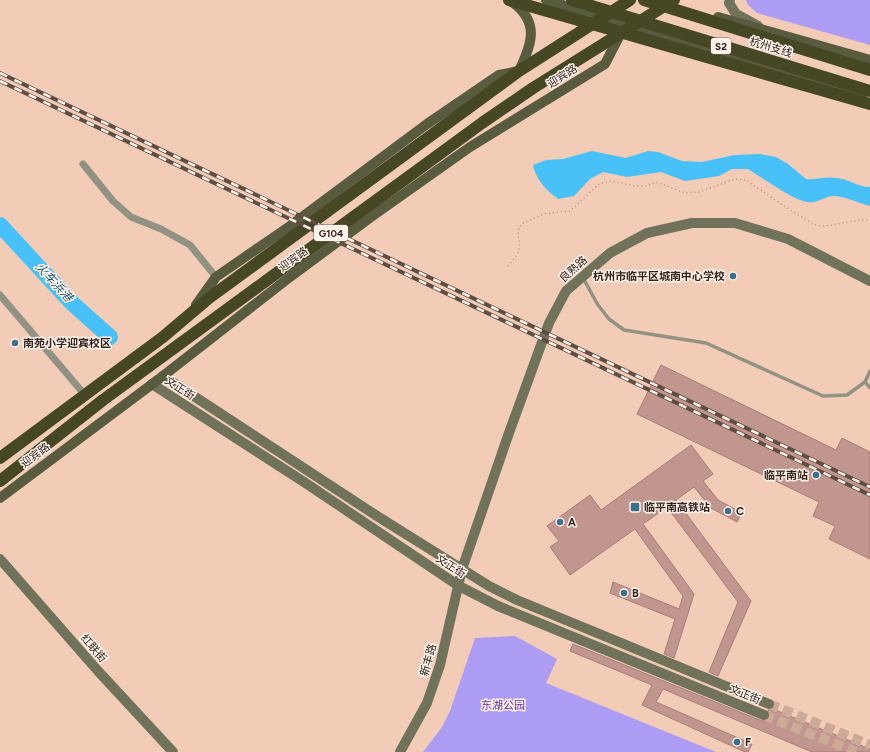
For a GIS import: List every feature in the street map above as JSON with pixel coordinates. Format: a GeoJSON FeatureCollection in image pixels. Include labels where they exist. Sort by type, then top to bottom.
{"type":"FeatureCollection","features":[{"type":"Feature","properties":{"kind":"highway"},"geometry":{"type":"LineString","coordinates":[[509,0],[870,104]]}},
{"type":"Feature","properties":{"kind":"highway","name":"杭州支线"},"geometry":{"type":"LineString","coordinates":[[572,0],[870,91]]}},
{"type":"Feature","properties":{"kind":"highway","name":"迎宾路"},"geometry":{"type":"LineString","coordinates":[[0,458],[189,315],[519,71],[630,0]]}},
{"type":"Feature","properties":{"kind":"highway","name":"迎宾路"},"geometry":{"type":"LineString","coordinates":[[0,481],[103,400],[482,123],[533,88],[626,30],[657,1]]}},
{"type":"Feature","properties":{"kind":"highway","name":"杭州支线"},"geometry":{"type":"LineString","coordinates":[[657,1],[870,70]]}},
{"type":"Feature","properties":{"kind":"main road"},"geometry":{"type":"LineString","coordinates":[[509,0],[519,7],[530,22],[532,35],[527,53],[519,71]]}},
{"type":"Feature","properties":{"kind":"main road"},"geometry":{"type":"LineString","coordinates":[[546,0],[603,17],[626,30],[870,98]]}},
{"type":"Feature","properties":{"kind":"main road"},"geometry":{"type":"LineString","coordinates":[[730,0],[729,3],[736,14],[766,31]]}},
{"type":"Feature","properties":{"kind":"main road"},"geometry":{"type":"LineString","coordinates":[[657,1],[870,60]]}},
{"type":"Feature","properties":{"kind":"main road","name":"迎宾路"},"geometry":{"type":"LineString","coordinates":[[0,498],[163,376],[286,280],[470,147],[605,64],[626,30]]}},
{"type":"Feature","properties":{"kind":"main road","name":"迎宾路"},"geometry":{"type":"LineString","coordinates":[[189,315],[216,277],[290,226],[427,124],[492,79],[499,75],[519,71]]}},
{"type":"Feature","properties":{"kind":"main road","name":"良熟路"},"geometry":{"type":"LineString","coordinates":[[462,569],[549,322],[566,291],[610,253],[647,233],[692,223],[735,223],[788,239],[870,281]]}},
{"type":"Feature","properties":{"kind":"main road","name":"文正街"},"geometry":{"type":"LineString","coordinates":[[163,376],[377,516],[489,586],[517,600],[769,704]]}},
{"type":"Feature","properties":{"kind":"main road","name":"文正街"},"geometry":{"type":"LineString","coordinates":[[152,384],[304,482],[458,586],[498,606],[764,715]]}},
{"type":"Feature","properties":{"kind":"main road","name":"红联街"},"geometry":{"type":"LineString","coordinates":[[0,559],[98,671],[173,752]]}},
{"type":"Feature","properties":{"kind":"main road","name":"新丰路"},"geometry":{"type":"LineString","coordinates":[[400,752],[427,703],[440,665],[462,569]]}},
{"type":"Feature","properties":{"kind":"street"},"geometry":{"type":"LineString","coordinates":[[83,164],[113,201],[131,217],[161,229],[190,245],[216,277]]}},
{"type":"Feature","properties":{"kind":"street"},"geometry":{"type":"LineString","coordinates":[[0,295],[85,395]]}},
{"type":"Feature","properties":{"kind":"lane"},"geometry":{"type":"LineString","coordinates":[[582,277],[598,305],[609,319],[624,330],[706,343],[823,396],[847,395],[865,382],[870,371]]}},
{"type":"Feature","properties":{"kind":"lane"},"geometry":{"type":"LineString","coordinates":[[865,382],[870,388]]}},
{"type":"Feature","properties":{"kind":"path"},"geometry":{"type":"LineString","coordinates":[[508,266],[519,250],[520,242],[517,233],[521,224],[543,214],[570,211],[599,184],[610,182],[645,186],[656,182],[685,193],[699,192],[735,179],[746,180],[809,222],[821,226],[860,220],[870,220]]}},
{"type":"Feature","properties":{"kind":"green space"},"geometry":{"type":"Polygon","coordinates":[[[746,0],[870,0],[870,45],[757,13],[748,5],[746,0]]]}},
{"type":"Feature","properties":{"kind":"green space","name":"东湖公园"},"geometry":{"type":"Polygon","coordinates":[[[515,636],[557,659],[546,683],[716,752],[423,752],[442,727],[450,711],[475,638],[515,636]]]}},
{"type":"Feature","properties":{"kind":"water"},"geometry":{"type":"Polygon","coordinates":[[[592,151],[626,158],[648,151],[658,152],[682,161],[702,162],[734,155],[760,154],[776,157],[788,164],[806,179],[841,179],[861,186],[870,187],[870,206],[838,196],[831,196],[811,202],[800,200],[785,193],[748,169],[732,169],[719,176],[685,181],[661,172],[627,177],[603,172],[590,179],[574,196],[558,199],[542,185],[534,170],[533,165],[546,160],[563,159],[592,151]]]}},
{"type":"Feature","properties":{"kind":"building","name":"临平南站"},"geometry":{"type":"Polygon","coordinates":[[[661,365],[836,450],[842,438],[870,452],[870,559],[829,539],[835,526],[813,516],[819,502],[637,414],[661,365]]]}},
{"type":"Feature","properties":{"kind":"building"},"geometry":{"type":"Polygon","coordinates":[[[691,445],[713,474],[703,481],[718,500],[742,513],[737,522],[711,508],[694,487],[676,500],[751,601],[718,676],[709,672],[738,602],[667,507],[643,524],[694,594],[674,658],[664,654],[675,619],[610,593],[613,582],[679,609],[683,596],[635,529],[570,575],[550,547],[559,541],[547,526],[590,495],[601,510],[691,445]]]}},
{"type":"Feature","properties":{"kind":"building"},"geometry":{"type":"Polygon","coordinates":[[[573,644],[762,721],[768,720],[770,715],[768,710],[773,709],[870,749],[870,752],[812,752],[663,689],[656,702],[752,744],[748,752],[745,752],[642,705],[652,685],[570,651],[573,644]]]}},
{"type":"Feature","properties":{"kind":"waterway","name":"火车浜港"},"geometry":{"type":"LineString","coordinates":[[0,225],[72,303],[110,337]]}},
{"type":"Feature","properties":{"kind":"tunnel"},"geometry":{"type":"LineString","coordinates":[[769,704],[870,745]]}},
{"type":"Feature","properties":{"kind":"tunnel"},"geometry":{"type":"LineString","coordinates":[[764,715],[856,752]]}},
{"type":"Feature","properties":{"kind":"railway"},"geometry":{"type":"LineString","coordinates":[[0,73],[870,487]]}},
{"type":"Feature","properties":{"kind":"railway"},"geometry":{"type":"LineString","coordinates":[[0,81],[870,495]]}},
{"type":"Feature","properties":{"kind":"place","name":"杭州市临平区城南中心学校"},"geometry":{"type":"Point","coordinates":[733,276]}},
{"type":"Feature","properties":{"kind":"place","name":"南苑小学迎宾校区"},"geometry":{"type":"Point","coordinates":[15,343]}},
{"type":"Feature","properties":{"kind":"place","name":"临平南站"},"geometry":{"type":"Point","coordinates":[816,475]}},
{"type":"Feature","properties":{"kind":"place","name":"临平南高铁站"},"geometry":{"type":"Point","coordinates":[635,507]}},
{"type":"Feature","properties":{"kind":"place","name":"C"},"geometry":{"type":"Point","coordinates":[728,511]}},
{"type":"Feature","properties":{"kind":"place","name":"A"},"geometry":{"type":"Point","coordinates":[560,522]}},
{"type":"Feature","properties":{"kind":"place","name":"B"},"geometry":{"type":"Point","coordinates":[624,593]}},
{"type":"Feature","properties":{"kind":"place","name":"F"},"geometry":{"type":"Point","coordinates":[737,742]}}]}
